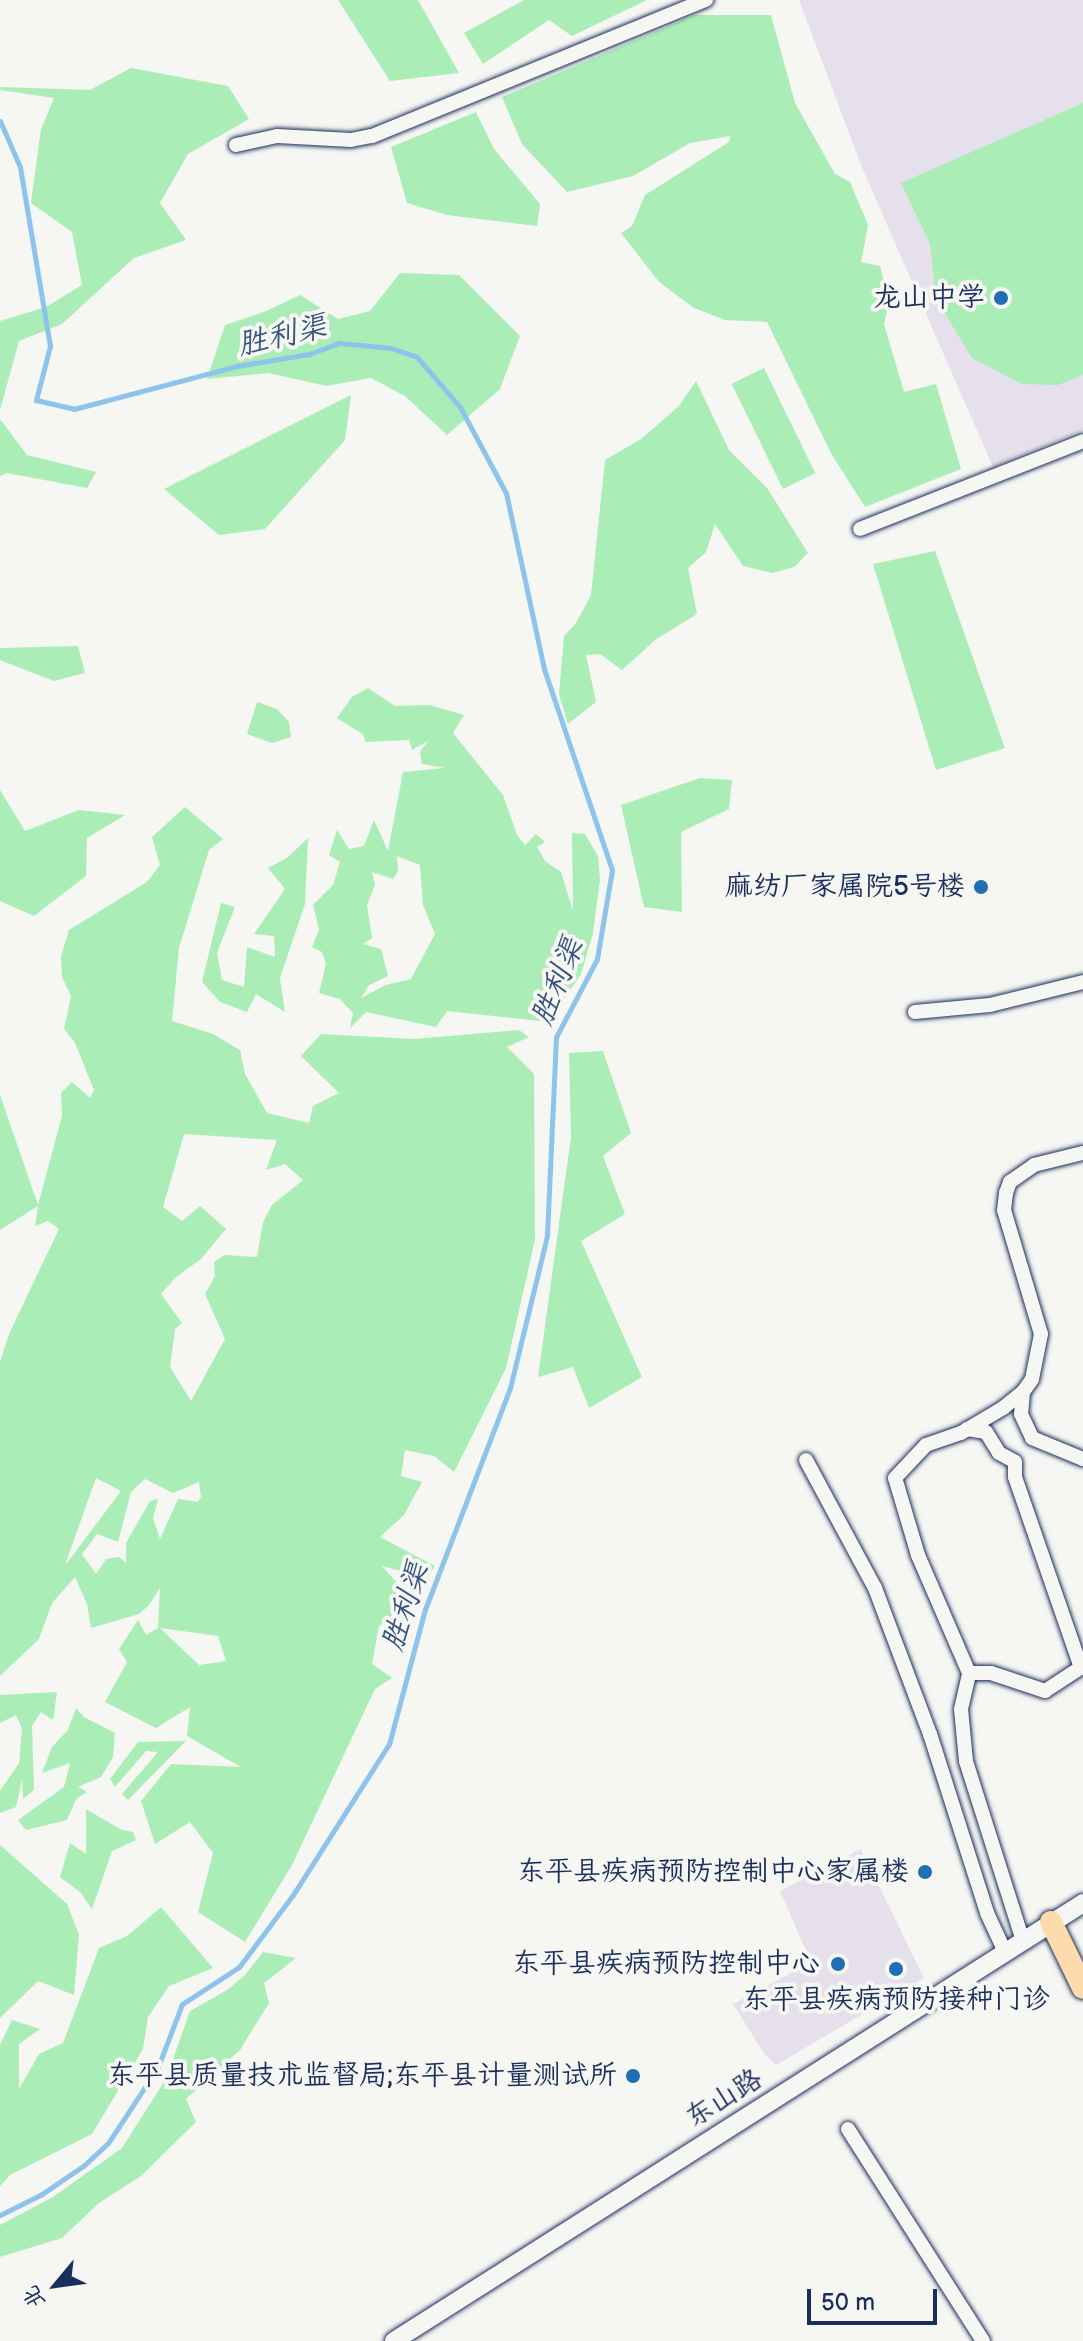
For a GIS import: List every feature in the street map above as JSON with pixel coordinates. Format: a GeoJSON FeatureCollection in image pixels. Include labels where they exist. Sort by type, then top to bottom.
{"type":"FeatureCollection","features":[{"type":"Feature","properties":{"kind":"main road"},"geometry":{"type":"LineString","coordinates":[[1051,1922],[1083,1988]]}},
{"type":"Feature","properties":{"kind":"street"},"geometry":{"type":"LineString","coordinates":[[236,145],[277,136],[351,140],[372,136],[706,0]]}},
{"type":"Feature","properties":{"kind":"street"},"geometry":{"type":"LineString","coordinates":[[860,529],[1083,441]]}},
{"type":"Feature","properties":{"kind":"street"},"geometry":{"type":"LineString","coordinates":[[915,1012],[990,1005],[1083,982]]}},
{"type":"Feature","properties":{"kind":"street"},"geometry":{"type":"LineString","coordinates":[[1023,1941],[966,1761],[961,1709],[969,1673],[918,1555],[895,1478],[926,1445],[967,1429],[1023,1392],[1032,1379],[1041,1334],[1004,1210],[1006,1193],[1010,1182],[1034,1165],[1083,1153]]}},
{"type":"Feature","properties":{"kind":"street"},"geometry":{"type":"LineString","coordinates":[[1023,1392],[1021,1414],[1032,1438],[1083,1459]]}},
{"type":"Feature","properties":{"kind":"street"},"geometry":{"type":"LineString","coordinates":[[967,1429],[986,1432],[999,1453],[1015,1462],[1015,1477],[1082,1667],[1045,1691],[991,1673],[969,1673]]}},
{"type":"Feature","properties":{"kind":"street"},"geometry":{"type":"LineString","coordinates":[[806,1460],[875,1588],[930,1734],[987,1913],[1005,1952]]}},
{"type":"Feature","properties":{"kind":"street","name":"东山路"},"geometry":{"type":"LineString","coordinates":[[394,2341],[1083,1903]]}},
{"type":"Feature","properties":{"kind":"street"},"geometry":{"type":"LineString","coordinates":[[848,2129],[983,2341]]}},
{"type":"Feature","properties":{"kind":"shaded area","name":"龙山中学"},"geometry":{"type":"Polygon","coordinates":[[[799,0],[1083,0],[1083,430],[993,467],[861,165],[799,0]]]}},
{"type":"Feature","properties":{"kind":"shaded area"},"geometry":{"type":"Polygon","coordinates":[[[861,1849],[924,1978],[776,2065],[765,2055],[733,2004],[811,1962],[780,1891],[861,1849]]]}},
{"type":"Feature","properties":{"kind":"green space"},"geometry":{"type":"Polygon","coordinates":[[[338,0],[418,0],[459,73],[390,81],[338,0]]]}},
{"type":"Feature","properties":{"kind":"green space"},"geometry":{"type":"Polygon","coordinates":[[[524,0],[647,0],[572,36],[549,20],[483,64],[464,33],[524,0]]]}},
{"type":"Feature","properties":{"kind":"green space"},"geometry":{"type":"Polygon","coordinates":[[[695,15],[771,15],[795,103],[835,174],[850,182],[868,225],[861,262],[880,266],[889,301],[884,324],[904,392],[936,384],[961,469],[865,507],[832,455],[767,322],[725,320],[694,308],[659,282],[621,233],[632,226],[645,195],[729,142],[730,136],[690,143],[633,176],[567,192],[522,144],[502,97],[695,15]]]}},
{"type":"Feature","properties":{"kind":"green space"},"geometry":{"type":"Polygon","coordinates":[[[131,68],[228,86],[249,119],[188,154],[160,203],[186,240],[134,258],[62,324],[19,341],[0,410],[0,321],[46,307],[82,285],[72,232],[31,203],[41,129],[54,98],[0,90],[0,87],[90,90],[131,68]]]}},
{"type":"Feature","properties":{"kind":"green space"},"geometry":{"type":"Polygon","coordinates":[[[1083,103],[1083,375],[1058,385],[1022,384],[972,358],[936,299],[930,244],[901,183],[1083,103]]]}},
{"type":"Feature","properties":{"kind":"green space"},"geometry":{"type":"Polygon","coordinates":[[[476,112],[494,149],[540,204],[537,226],[447,215],[407,203],[391,147],[476,112]]]}},
{"type":"Feature","properties":{"kind":"green space"},"geometry":{"type":"Polygon","coordinates":[[[400,273],[459,275],[520,336],[500,389],[447,435],[405,396],[371,378],[326,386],[268,373],[207,379],[225,325],[264,312],[300,295],[338,319],[370,311],[400,273]]]}},
{"type":"Feature","properties":{"kind":"green space"},"geometry":{"type":"Polygon","coordinates":[[[764,368],[815,473],[783,489],[732,384],[764,368]]]}},
{"type":"Feature","properties":{"kind":"green space"},"geometry":{"type":"Polygon","coordinates":[[[696,381],[729,450],[767,488],[808,553],[794,567],[773,573],[743,566],[715,524],[706,552],[688,568],[697,614],[655,640],[622,670],[600,654],[586,655],[596,702],[568,724],[559,694],[564,636],[576,623],[591,595],[605,460],[641,439],[679,406],[696,381]]]}},
{"type":"Feature","properties":{"kind":"green space"},"geometry":{"type":"Polygon","coordinates":[[[351,395],[345,440],[265,529],[219,535],[164,489],[351,395]]]}},
{"type":"Feature","properties":{"kind":"green space"},"geometry":{"type":"Polygon","coordinates":[[[0,419],[27,455],[96,472],[87,488],[7,473],[0,476],[0,419]]]}},
{"type":"Feature","properties":{"kind":"green space"},"geometry":{"type":"Polygon","coordinates":[[[935,551],[1005,748],[936,770],[873,564],[935,551]]]}},
{"type":"Feature","properties":{"kind":"green space"},"geometry":{"type":"Polygon","coordinates":[[[78,646],[85,673],[54,681],[0,660],[0,648],[78,646]]]}},
{"type":"Feature","properties":{"kind":"green space"},"geometry":{"type":"Polygon","coordinates":[[[368,688],[395,706],[429,705],[464,715],[453,733],[503,795],[517,835],[525,845],[536,834],[545,842],[537,847],[545,861],[561,872],[573,911],[572,833],[585,834],[598,856],[600,880],[593,933],[581,974],[549,1022],[447,1011],[436,1027],[366,1012],[350,1028],[353,1013],[340,999],[319,993],[326,964],[322,952],[312,947],[319,930],[313,905],[333,885],[340,862],[329,855],[337,830],[349,849],[364,846],[374,820],[388,851],[403,772],[445,768],[422,764],[420,752],[428,741],[412,750],[409,740],[365,742],[364,735],[337,718],[352,697],[368,688]],[[397,856],[398,871],[393,879],[372,872],[375,885],[367,905],[372,938],[363,944],[381,949],[388,976],[369,985],[361,998],[386,985],[411,979],[435,934],[423,905],[420,865],[397,856]]]}},
{"type":"Feature","properties":{"kind":"green space"},"geometry":{"type":"Polygon","coordinates":[[[257,702],[277,709],[289,722],[291,737],[272,743],[247,734],[257,702]]]}},
{"type":"Feature","properties":{"kind":"green space"},"geometry":{"type":"Polygon","coordinates":[[[700,778],[732,780],[729,809],[681,832],[682,912],[644,907],[621,805],[700,778]]]}},
{"type":"Feature","properties":{"kind":"green space"},"geometry":{"type":"Polygon","coordinates":[[[0,790],[25,831],[79,810],[125,815],[87,838],[86,876],[34,916],[0,901],[0,790]]]}},
{"type":"Feature","properties":{"kind":"green space"},"geometry":{"type":"Polygon","coordinates":[[[185,807],[223,839],[209,850],[179,948],[172,1021],[213,1034],[240,1050],[245,1074],[267,1113],[309,1123],[313,1106],[339,1093],[301,1056],[321,1034],[414,1039],[519,1030],[529,1037],[507,1047],[534,1074],[535,1240],[506,1368],[454,1472],[434,1456],[405,1450],[401,1476],[422,1482],[404,1515],[380,1537],[435,1566],[427,1578],[382,1566],[414,1602],[379,1626],[372,1664],[392,1678],[375,1689],[292,1865],[245,1942],[198,1912],[213,1853],[190,1822],[155,1844],[141,1801],[171,1764],[241,1767],[187,1736],[190,1707],[156,1728],[105,1702],[127,1662],[119,1649],[138,1620],[146,1635],[158,1628],[160,1588],[139,1614],[91,1628],[87,1604],[75,1577],[52,1603],[39,1639],[0,1676],[0,1362],[9,1334],[59,1229],[48,1221],[35,1226],[38,1206],[0,1230],[0,1095],[38,1205],[62,1116],[61,1093],[72,1082],[90,1098],[94,1090],[75,1043],[64,1029],[71,996],[62,977],[61,956],[69,930],[147,882],[160,865],[152,837],[185,807]],[[184,1134],[163,1207],[182,1221],[200,1206],[226,1229],[201,1259],[176,1277],[161,1294],[182,1323],[175,1329],[170,1367],[191,1401],[225,1339],[205,1294],[215,1276],[214,1262],[225,1255],[257,1257],[263,1222],[272,1205],[303,1180],[285,1164],[266,1170],[277,1140],[184,1134]],[[96,1478],[67,1563],[121,1491],[96,1478]],[[145,1479],[131,1492],[118,1542],[97,1534],[82,1554],[96,1574],[106,1559],[119,1557],[126,1563],[126,1543],[150,1501],[158,1499],[153,1518],[160,1539],[178,1499],[198,1502],[201,1497],[199,1482],[173,1493],[145,1479]],[[160,1628],[199,1665],[226,1661],[218,1636],[160,1628]]]}},
{"type":"Feature","properties":{"kind":"green space"},"geometry":{"type":"Polygon","coordinates":[[[308,838],[305,904],[280,978],[285,1012],[256,994],[247,1012],[220,1002],[202,982],[221,903],[235,907],[217,953],[222,980],[244,987],[247,947],[275,957],[274,936],[254,934],[285,889],[268,868],[287,858],[308,838]]]}},
{"type":"Feature","properties":{"kind":"green space"},"geometry":{"type":"Polygon","coordinates":[[[603,1051],[631,1133],[603,1156],[625,1214],[581,1241],[642,1377],[589,1408],[573,1367],[538,1377],[571,1137],[569,1053],[603,1051]]]}},
{"type":"Feature","properties":{"kind":"green space"},"geometry":{"type":"Polygon","coordinates":[[[57,1692],[53,1720],[41,1712],[32,1726],[34,1790],[23,1799],[22,1780],[16,1807],[0,1813],[0,1791],[19,1763],[22,1728],[16,1715],[0,1723],[0,1695],[57,1692]]]}},
{"type":"Feature","properties":{"kind":"green space"},"geometry":{"type":"Polygon","coordinates":[[[76,1708],[84,1717],[115,1733],[113,1757],[101,1777],[78,1787],[87,1792],[76,1799],[67,1820],[26,1830],[18,1820],[64,1787],[70,1763],[42,1773],[52,1747],[68,1730],[76,1708]]]}},
{"type":"Feature","properties":{"kind":"green space"},"geometry":{"type":"Polygon","coordinates":[[[186,1741],[128,1800],[122,1794],[158,1752],[146,1751],[115,1787],[110,1779],[138,1742],[186,1741]]]}},
{"type":"Feature","properties":{"kind":"green space"},"geometry":{"type":"Polygon","coordinates":[[[86,1809],[122,1830],[133,1832],[136,1840],[112,1851],[92,1909],[81,1893],[60,1877],[70,1843],[86,1854],[86,1809]]]}},
{"type":"Feature","properties":{"kind":"green space"},"geometry":{"type":"Polygon","coordinates":[[[0,1845],[67,1904],[79,1935],[74,1995],[38,1981],[0,2018],[0,1845]]]}},
{"type":"Feature","properties":{"kind":"green space"},"geometry":{"type":"Polygon","coordinates":[[[161,1907],[213,1968],[169,1986],[148,2017],[143,2049],[92,2134],[10,2175],[0,2186],[0,2045],[12,2020],[40,2029],[19,2044],[19,2089],[39,2054],[63,2043],[99,1948],[127,1936],[161,1907]]]}},
{"type":"Feature","properties":{"kind":"green space"},"geometry":{"type":"Polygon","coordinates":[[[263,1952],[296,1958],[264,1983],[269,2003],[240,2050],[186,2099],[196,2122],[141,2176],[99,2203],[62,2238],[0,2257],[0,2225],[53,2197],[122,2148],[166,2079],[190,2011],[227,1990],[245,1975],[263,1952]]]}},
{"type":"Feature","properties":{"kind":"waterway","name":"胜利渠"},"geometry":{"type":"LineString","coordinates":[[0,121],[20,167],[50,346],[36,400],[74,409],[237,366],[309,354],[340,343],[391,348],[417,357],[460,407],[506,493],[544,669],[612,870],[597,959],[556,1037],[547,1236],[510,1388],[425,1609],[389,1744],[292,1896],[239,1967],[182,2004],[158,2067],[108,2143],[83,2166],[42,2194],[0,2215]]}},
{"type":"Feature","properties":{"kind":"place","name":"龙山中学"},"geometry":{"type":"Point","coordinates":[1001,298]}},
{"type":"Feature","properties":{"kind":"place","name":"麻纺厂家属院5号楼"},"geometry":{"type":"Point","coordinates":[981,887]}},
{"type":"Feature","properties":{"kind":"place","name":"东平县疾病预防控制中心家属楼"},"geometry":{"type":"Point","coordinates":[925,1872]}},
{"type":"Feature","properties":{"kind":"place","name":"东平县疾病预防控制中心"},"geometry":{"type":"Point","coordinates":[838,1964]}},
{"type":"Feature","properties":{"kind":"place","name":"东平县疾病预防接种门诊"},"geometry":{"type":"Point","coordinates":[896,1969]}},
{"type":"Feature","properties":{"kind":"place","name":"东平县质量技术监督局;东平县计量测试所"},"geometry":{"type":"Point","coordinates":[633,2076]}}]}
